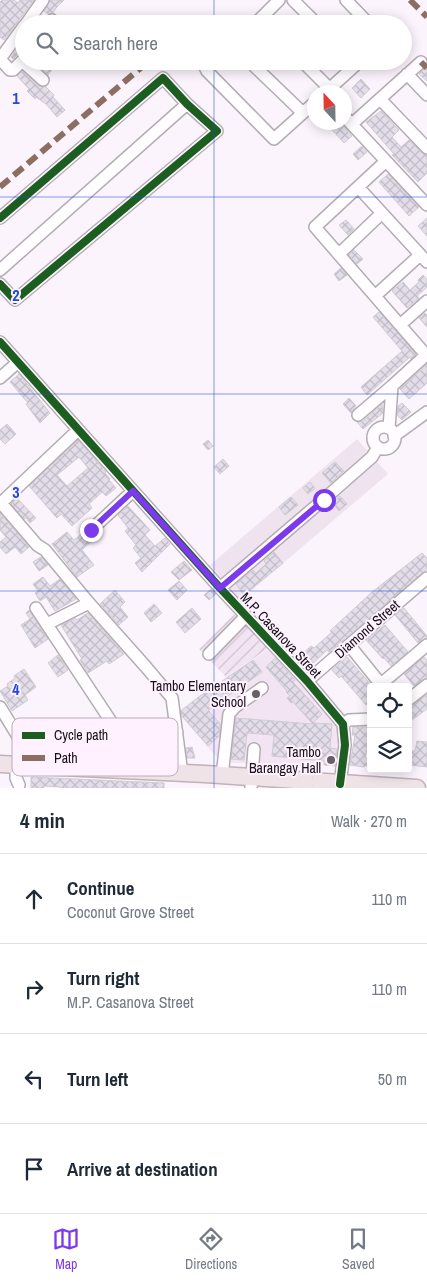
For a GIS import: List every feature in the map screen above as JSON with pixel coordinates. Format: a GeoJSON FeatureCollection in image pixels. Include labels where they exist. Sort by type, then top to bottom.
{"type":"FeatureCollection","features":[{"type":"Feature","properties":{"kind":"highway"},"geometry":{"type":"LineString","coordinates":[[178,774],[222,776],[251,783],[314,782],[366,787],[417,788]]}},
{"type":"Feature","properties":{"kind":"street"},"geometry":{"type":"LineString","coordinates":[[32,15],[43,0]]}},
{"type":"Feature","properties":{"kind":"street"},"geometry":{"type":"LineString","coordinates":[[265,15],[279,0]]}},
{"type":"Feature","properties":{"kind":"street"},"geometry":{"type":"LineString","coordinates":[[293,0],[308,15]]}},
{"type":"Feature","properties":{"kind":"street"},"geometry":{"type":"LineString","coordinates":[[346,0],[360,15]]}},
{"type":"Feature","properties":{"kind":"street"},"geometry":{"type":"LineString","coordinates":[[15,39],[0,59],[10,70],[15,69]]}},
{"type":"Feature","properties":{"kind":"street"},"geometry":{"type":"LineString","coordinates":[[412,70],[421,62]]}},
{"type":"Feature","properties":{"kind":"street"},"geometry":{"type":"LineString","coordinates":[[33,70],[43,80]]}},
{"type":"Feature","properties":{"kind":"street"},"geometry":{"type":"LineString","coordinates":[[206,70],[274,139],[307,109]]}},
{"type":"Feature","properties":{"kind":"street"},"geometry":{"type":"LineString","coordinates":[[259,70],[303,113]]}},
{"type":"Feature","properties":{"kind":"street"},"geometry":{"type":"LineString","coordinates":[[310,70],[323,85]]}},
{"type":"Feature","properties":{"kind":"street"},"geometry":{"type":"LineString","coordinates":[[334,85],[350,70]]}},
{"type":"Feature","properties":{"kind":"street"},"geometry":{"type":"LineString","coordinates":[[352,117],[380,99],[412,70]]}},
{"type":"Feature","properties":{"kind":"street"},"geometry":{"type":"LineString","coordinates":[[407,74],[427,95]]}},
{"type":"Feature","properties":{"kind":"street"},"geometry":{"type":"LineString","coordinates":[[0,218],[163,78],[216,131],[15,300],[0,284]]}},
{"type":"Feature","properties":{"kind":"street"},"geometry":{"type":"LineString","coordinates":[[380,99],[427,148]]}},
{"type":"Feature","properties":{"kind":"street"},"geometry":{"type":"LineString","coordinates":[[0,270],[187,104]]}},
{"type":"Feature","properties":{"kind":"street"},"geometry":{"type":"LineString","coordinates":[[352,124],[427,205]]}},
{"type":"Feature","properties":{"kind":"street"},"geometry":{"type":"LineString","coordinates":[[358,415],[427,355],[314,227],[386,161]]}},
{"type":"Feature","properties":{"kind":"street"},"geometry":{"type":"LineString","coordinates":[[358,187],[424,259],[375,296]]}},
{"type":"Feature","properties":{"kind":"street"},"geometry":{"type":"LineString","coordinates":[[339,254],[382,214]]}},
{"type":"Feature","properties":{"kind":"street"},"geometry":{"type":"LineString","coordinates":[[400,325],[427,301]]}},
{"type":"Feature","properties":{"kind":"street","name":"M.P. Casanova Street"},"geometry":{"type":"LineString","coordinates":[[0,342],[220,588],[307,681],[343,724]]}},
{"type":"Feature","properties":{"kind":"street"},"geometry":{"type":"LineString","coordinates":[[0,378],[18,362]]}},
{"type":"Feature","properties":{"kind":"street"},"geometry":{"type":"LineString","coordinates":[[392,386],[392,432],[394,440],[390,446],[382,448],[378,447],[373,440],[375,430],[380,427],[392,432]]}},
{"type":"Feature","properties":{"kind":"street"},"geometry":{"type":"LineString","coordinates":[[392,432],[427,412]]}},
{"type":"Feature","properties":{"kind":"street"},"geometry":{"type":"LineString","coordinates":[[78,430],[1,503],[37,545],[45,550],[172,698],[174,718]]}},
{"type":"Feature","properties":{"kind":"street"},"geometry":{"type":"LineString","coordinates":[[220,588],[324,500],[372,457],[378,447]]}},
{"type":"Feature","properties":{"kind":"street"},"geometry":{"type":"LineString","coordinates":[[91,530],[133,491]]}},
{"type":"Feature","properties":{"kind":"street","name":"Diamond Street"},"geometry":{"type":"LineString","coordinates":[[307,681],[427,578]]}},
{"type":"Feature","properties":{"kind":"street"},"geometry":{"type":"LineString","coordinates":[[47,624],[89,603]]}},
{"type":"Feature","properties":{"kind":"street"},"geometry":{"type":"LineString","coordinates":[[36,608],[109,718]]}},
{"type":"Feature","properties":{"kind":"street"},"geometry":{"type":"LineString","coordinates":[[209,654],[246,616]]}},
{"type":"Feature","properties":{"kind":"street"},"geometry":{"type":"LineString","coordinates":[[385,683],[427,645]]}},
{"type":"Feature","properties":{"kind":"street"},"geometry":{"type":"LineString","coordinates":[[350,646],[380,683]]}},
{"type":"Feature","properties":{"kind":"street"},"geometry":{"type":"LineString","coordinates":[[412,697],[427,685]]}},
{"type":"Feature","properties":{"kind":"street"},"geometry":{"type":"LineString","coordinates":[[222,776],[229,714],[235,707],[262,688]]}},
{"type":"Feature","properties":{"kind":"street"},"geometry":{"type":"LineString","coordinates":[[0,707],[12,727]]}},
{"type":"Feature","properties":{"kind":"street"},"geometry":{"type":"LineString","coordinates":[[340,784],[345,745],[343,724],[349,720],[367,719]]}},
{"type":"Feature","properties":{"kind":"street"},"geometry":{"type":"LineString","coordinates":[[178,746],[182,774]]}},
{"type":"Feature","properties":{"kind":"street"},"geometry":{"type":"LineString","coordinates":[[251,783],[254,749]]}},
{"type":"Feature","properties":{"kind":"street"},"geometry":{"type":"LineString","coordinates":[[17,776],[19,785]]}},
{"type":"Feature","properties":{"kind":"shaded area"},"geometry":{"type":"Polygon","coordinates":[[[357,439],[388,474],[240,600],[210,565],[357,439]]]}},
{"type":"Feature","properties":{"kind":"shaded area"},"geometry":{"type":"Polygon","coordinates":[[[274,551],[284,563],[240,600],[229,588],[274,551]]]}},
{"type":"Feature","properties":{"kind":"shaded area"},"geometry":{"type":"Polygon","coordinates":[[[234,614],[269,648],[226,677],[199,649],[234,614]]]}},
{"type":"Feature","properties":{"kind":"shaded area","name":"Tambo Elementary School"},"geometry":{"type":"Polygon","coordinates":[[[270,648],[337,724],[338,748],[323,747],[321,768],[221,762],[177,712],[270,648]]]}},
{"type":"Feature","properties":{"kind":"building"},"geometry":{"type":"Polygon","coordinates":[[[2,0],[14,0],[18,3],[20,0],[34,0],[23,15],[15,15],[15,25],[4,40],[0,37],[0,2],[2,0]]]}},
{"type":"Feature","properties":{"kind":"building"},"geometry":{"type":"Polygon","coordinates":[[[50,0],[64,0],[53,13],[48,14],[44,11],[50,0]]]}},
{"type":"Feature","properties":{"kind":"building"},"geometry":{"type":"Polygon","coordinates":[[[425,68],[427,70],[427,81],[419,74],[425,68]]]}},
{"type":"Feature","properties":{"kind":"building"},"geometry":{"type":"Polygon","coordinates":[[[43,70],[52,70],[48,75],[43,70]]]}},
{"type":"Feature","properties":{"kind":"building"},"geometry":{"type":"Polygon","coordinates":[[[22,71],[38,86],[46,87],[65,110],[57,117],[46,104],[36,97],[35,99],[17,76],[22,71]]]}},
{"type":"Feature","properties":{"kind":"building"},"geometry":{"type":"Polygon","coordinates":[[[361,79],[370,89],[361,98],[352,88],[361,79]]]}},
{"type":"Feature","properties":{"kind":"building"},"geometry":{"type":"Polygon","coordinates":[[[381,111],[399,130],[392,137],[401,147],[409,140],[422,153],[427,155],[427,173],[418,182],[392,155],[394,154],[366,122],[381,111]]]}},
{"type":"Feature","properties":{"kind":"building"},"geometry":{"type":"Polygon","coordinates":[[[332,130],[347,130],[352,136],[344,143],[332,130]]]}},
{"type":"Feature","properties":{"kind":"building"},"geometry":{"type":"Polygon","coordinates":[[[362,146],[367,152],[358,160],[353,154],[362,146]]]}},
{"type":"Feature","properties":{"kind":"building"},"geometry":{"type":"Polygon","coordinates":[[[388,174],[419,207],[409,216],[379,182],[388,174]]]}},
{"type":"Feature","properties":{"kind":"building"},"geometry":{"type":"Polygon","coordinates":[[[427,218],[427,236],[418,226],[427,218]]]}},
{"type":"Feature","properties":{"kind":"building"},"geometry":{"type":"Polygon","coordinates":[[[346,220],[354,229],[348,235],[339,225],[346,220]]]}},
{"type":"Feature","properties":{"kind":"building"},"geometry":{"type":"Polygon","coordinates":[[[354,250],[363,259],[357,264],[349,255],[354,250]]]}},
{"type":"Feature","properties":{"kind":"building"},"geometry":{"type":"Polygon","coordinates":[[[341,268],[347,275],[339,281],[334,274],[341,268]]]}},
{"type":"Feature","properties":{"kind":"building"},"geometry":{"type":"Polygon","coordinates":[[[423,275],[427,279],[427,287],[417,296],[419,298],[407,308],[392,291],[403,282],[410,290],[419,282],[418,280],[423,275]]]}},
{"type":"Feature","properties":{"kind":"building"},"geometry":{"type":"Polygon","coordinates":[[[379,312],[416,354],[411,359],[410,357],[367,395],[361,387],[402,351],[373,317],[379,312]]]}},
{"type":"Feature","properties":{"kind":"building"},"geometry":{"type":"Polygon","coordinates":[[[425,313],[427,315],[427,327],[419,318],[425,313]]]}},
{"type":"Feature","properties":{"kind":"building"},"geometry":{"type":"Polygon","coordinates":[[[427,364],[427,383],[409,399],[400,389],[427,364]]]}},
{"type":"Feature","properties":{"kind":"building"},"geometry":{"type":"Polygon","coordinates":[[[19,374],[50,413],[40,423],[26,404],[28,403],[10,382],[19,374]]]}},
{"type":"Feature","properties":{"kind":"building"},"geometry":{"type":"Polygon","coordinates":[[[349,398],[356,406],[351,413],[343,404],[349,398]]]}},
{"type":"Feature","properties":{"kind":"building"},"geometry":{"type":"Polygon","coordinates":[[[402,403],[411,412],[402,420],[397,415],[398,406],[402,403]]]}},
{"type":"Feature","properties":{"kind":"building"},"geometry":{"type":"Polygon","coordinates":[[[382,404],[383,413],[363,429],[357,422],[363,421],[382,404]]]}},
{"type":"Feature","properties":{"kind":"building"},"geometry":{"type":"Polygon","coordinates":[[[7,424],[16,434],[5,444],[0,439],[0,430],[7,424]]]}},
{"type":"Feature","properties":{"kind":"building"},"geometry":{"type":"Polygon","coordinates":[[[78,440],[106,472],[109,480],[116,488],[106,496],[102,492],[89,504],[92,508],[72,526],[61,514],[57,518],[29,486],[78,440]],[[79,457],[57,475],[67,486],[88,468],[79,457]]]}},
{"type":"Feature","properties":{"kind":"building"},"geometry":{"type":"Polygon","coordinates":[[[208,440],[213,446],[208,450],[203,444],[208,440]]]}},
{"type":"Feature","properties":{"kind":"building"},"geometry":{"type":"Polygon","coordinates":[[[223,459],[229,466],[220,474],[214,467],[223,459]]]}},
{"type":"Feature","properties":{"kind":"building"},"geometry":{"type":"Polygon","coordinates":[[[335,462],[344,471],[331,483],[322,473],[335,462]]]}},
{"type":"Feature","properties":{"kind":"building"},"geometry":{"type":"Polygon","coordinates":[[[310,482],[315,488],[308,494],[303,488],[310,482]]]}},
{"type":"Feature","properties":{"kind":"building"},"geometry":{"type":"Polygon","coordinates":[[[340,496],[347,504],[339,511],[332,503],[340,496]]]}},
{"type":"Feature","properties":{"kind":"building"},"geometry":{"type":"Polygon","coordinates":[[[291,497],[298,505],[285,515],[279,507],[291,497]]]}},
{"type":"Feature","properties":{"kind":"building"},"geometry":{"type":"Polygon","coordinates":[[[17,498],[36,518],[30,523],[11,504],[17,498]]]}},
{"type":"Feature","properties":{"kind":"building"},"geometry":{"type":"Polygon","coordinates":[[[128,506],[150,530],[145,535],[155,546],[165,538],[170,544],[142,572],[135,563],[141,558],[133,548],[136,545],[125,531],[128,528],[118,515],[128,506]]]}},
{"type":"Feature","properties":{"kind":"building"},"geometry":{"type":"Polygon","coordinates":[[[0,513],[29,547],[21,554],[15,547],[6,554],[0,547],[0,542],[6,537],[0,530],[0,513]]]}},
{"type":"Feature","properties":{"kind":"building"},"geometry":{"type":"Polygon","coordinates":[[[67,532],[74,540],[84,532],[88,537],[95,538],[82,550],[94,565],[77,577],[52,544],[67,532]]]}},
{"type":"Feature","properties":{"kind":"building"},"geometry":{"type":"Polygon","coordinates":[[[274,552],[283,563],[244,595],[236,584],[253,570],[256,573],[266,564],[264,561],[274,552]]]}},
{"type":"Feature","properties":{"kind":"building"},"geometry":{"type":"Polygon","coordinates":[[[422,553],[427,558],[427,569],[329,652],[327,650],[307,669],[298,658],[311,646],[314,648],[372,592],[422,553]]]}},
{"type":"Feature","properties":{"kind":"building"},"geometry":{"type":"Polygon","coordinates":[[[41,557],[48,565],[39,571],[33,562],[41,557]]]}},
{"type":"Feature","properties":{"kind":"building"},"geometry":{"type":"Polygon","coordinates":[[[184,561],[192,570],[179,580],[171,572],[184,561]]]}},
{"type":"Feature","properties":{"kind":"building"},"geometry":{"type":"Polygon","coordinates":[[[43,577],[50,586],[60,579],[76,599],[55,611],[46,597],[40,601],[35,593],[38,591],[33,584],[43,577]]]}},
{"type":"Feature","properties":{"kind":"building"},"geometry":{"type":"Polygon","coordinates":[[[179,581],[187,590],[177,600],[168,590],[179,581]]]}},
{"type":"Feature","properties":{"kind":"building"},"geometry":{"type":"Polygon","coordinates":[[[211,589],[216,594],[209,600],[204,595],[211,589]]]}},
{"type":"Feature","properties":{"kind":"building"},"geometry":{"type":"Polygon","coordinates":[[[115,590],[125,602],[120,607],[128,617],[119,625],[100,604],[115,590]]]}},
{"type":"Feature","properties":{"kind":"building"},"geometry":{"type":"Polygon","coordinates":[[[154,604],[162,613],[151,622],[144,613],[154,604]]]}},
{"type":"Feature","properties":{"kind":"building"},"geometry":{"type":"Polygon","coordinates":[[[192,608],[201,619],[185,633],[176,622],[192,608]]]}},
{"type":"Feature","properties":{"kind":"building"},"geometry":{"type":"Polygon","coordinates":[[[404,608],[427,638],[418,643],[395,615],[404,608]]]}},
{"type":"Feature","properties":{"kind":"building"},"geometry":{"type":"Polygon","coordinates":[[[29,610],[48,639],[35,648],[21,625],[30,619],[26,613],[29,610]]]}},
{"type":"Feature","properties":{"kind":"building"},"geometry":{"type":"Polygon","coordinates":[[[88,613],[124,654],[109,664],[107,661],[88,673],[80,660],[82,659],[61,625],[75,618],[77,620],[88,613]]]}},
{"type":"Feature","properties":{"kind":"building"},"geometry":{"type":"Polygon","coordinates":[[[385,625],[408,652],[391,666],[366,640],[385,625]]]}},
{"type":"Feature","properties":{"kind":"building"},"geometry":{"type":"Polygon","coordinates":[[[58,655],[68,670],[58,677],[48,663],[58,655]]]}},
{"type":"Feature","properties":{"kind":"building"},"geometry":{"type":"Polygon","coordinates":[[[347,657],[370,683],[367,683],[367,704],[341,676],[339,678],[332,670],[347,657]]]}},
{"type":"Feature","properties":{"kind":"building"},"geometry":{"type":"Polygon","coordinates":[[[424,657],[427,660],[427,678],[414,686],[404,674],[424,657]]]}},
{"type":"Feature","properties":{"kind":"building"},"geometry":{"type":"Polygon","coordinates":[[[275,658],[295,680],[293,682],[322,714],[313,723],[332,724],[330,748],[337,749],[335,766],[324,765],[324,761],[272,756],[274,735],[247,733],[244,760],[231,759],[236,718],[313,724],[293,702],[291,703],[287,698],[290,696],[287,691],[266,667],[275,658]]]}},
{"type":"Feature","properties":{"kind":"building"},"geometry":{"type":"Polygon","coordinates":[[[253,660],[262,672],[208,710],[220,724],[219,736],[208,746],[182,716],[181,711],[253,660]]]}},
{"type":"Feature","properties":{"kind":"building"},"geometry":{"type":"Polygon","coordinates":[[[24,669],[36,687],[25,695],[28,700],[12,711],[0,691],[8,686],[7,684],[15,678],[14,676],[24,669]]]}},
{"type":"Feature","properties":{"kind":"building"},"geometry":{"type":"Polygon","coordinates":[[[427,695],[427,709],[412,720],[412,704],[427,695]]]}},
{"type":"Feature","properties":{"kind":"building"},"geometry":{"type":"Polygon","coordinates":[[[353,727],[367,727],[365,758],[367,758],[367,766],[350,765],[355,735],[352,735],[353,727]]]}},
{"type":"Feature","properties":{"kind":"building"},"geometry":{"type":"Polygon","coordinates":[[[417,741],[427,742],[427,767],[412,765],[412,751],[415,751],[417,741]]]}},
{"type":"Feature","properties":{"kind":"building"},"geometry":{"type":"Polygon","coordinates":[[[192,747],[195,758],[187,758],[186,748],[192,747]]]}},
{"type":"Feature","properties":{"kind":"building"},"geometry":{"type":"Polygon","coordinates":[[[31,777],[164,783],[164,788],[60,788],[44,786],[44,788],[31,788],[31,777]]]}},
{"type":"Feature","properties":{"kind":"marked path"},"geometry":{"type":"LineString","coordinates":[[410,0],[427,17]]}},
{"type":"Feature","properties":{"kind":"marked path"},"geometry":{"type":"LineString","coordinates":[[421,62],[427,68]]}},
{"type":"Feature","properties":{"kind":"marked path"},"geometry":{"type":"LineString","coordinates":[[0,187],[138,70]]}},
{"type":"Feature","properties":{"kind":"cycle path"},"geometry":{"type":"LineString","coordinates":[[0,218],[163,78],[187,104],[217,131],[15,300],[0,284]]}},
{"type":"Feature","properties":{"kind":"cycle path"},"geometry":{"type":"LineString","coordinates":[[0,342],[220,588],[307,681],[343,724],[345,745],[340,784]]}},
{"type":"Feature","properties":{"kind":"place","name":"Tambo Elementary School"},"geometry":{"type":"Point","coordinates":[256,694]}},
{"type":"Feature","properties":{"kind":"place","name":"Tambo Barangay Hall"},"geometry":{"type":"Point","coordinates":[331,760]}},
{"type":"Feature","properties":{"kind":"route"},"geometry":{"type":"LineString","coordinates":[[91,530],[133,491],[220,588],[324,500]]}}]}
